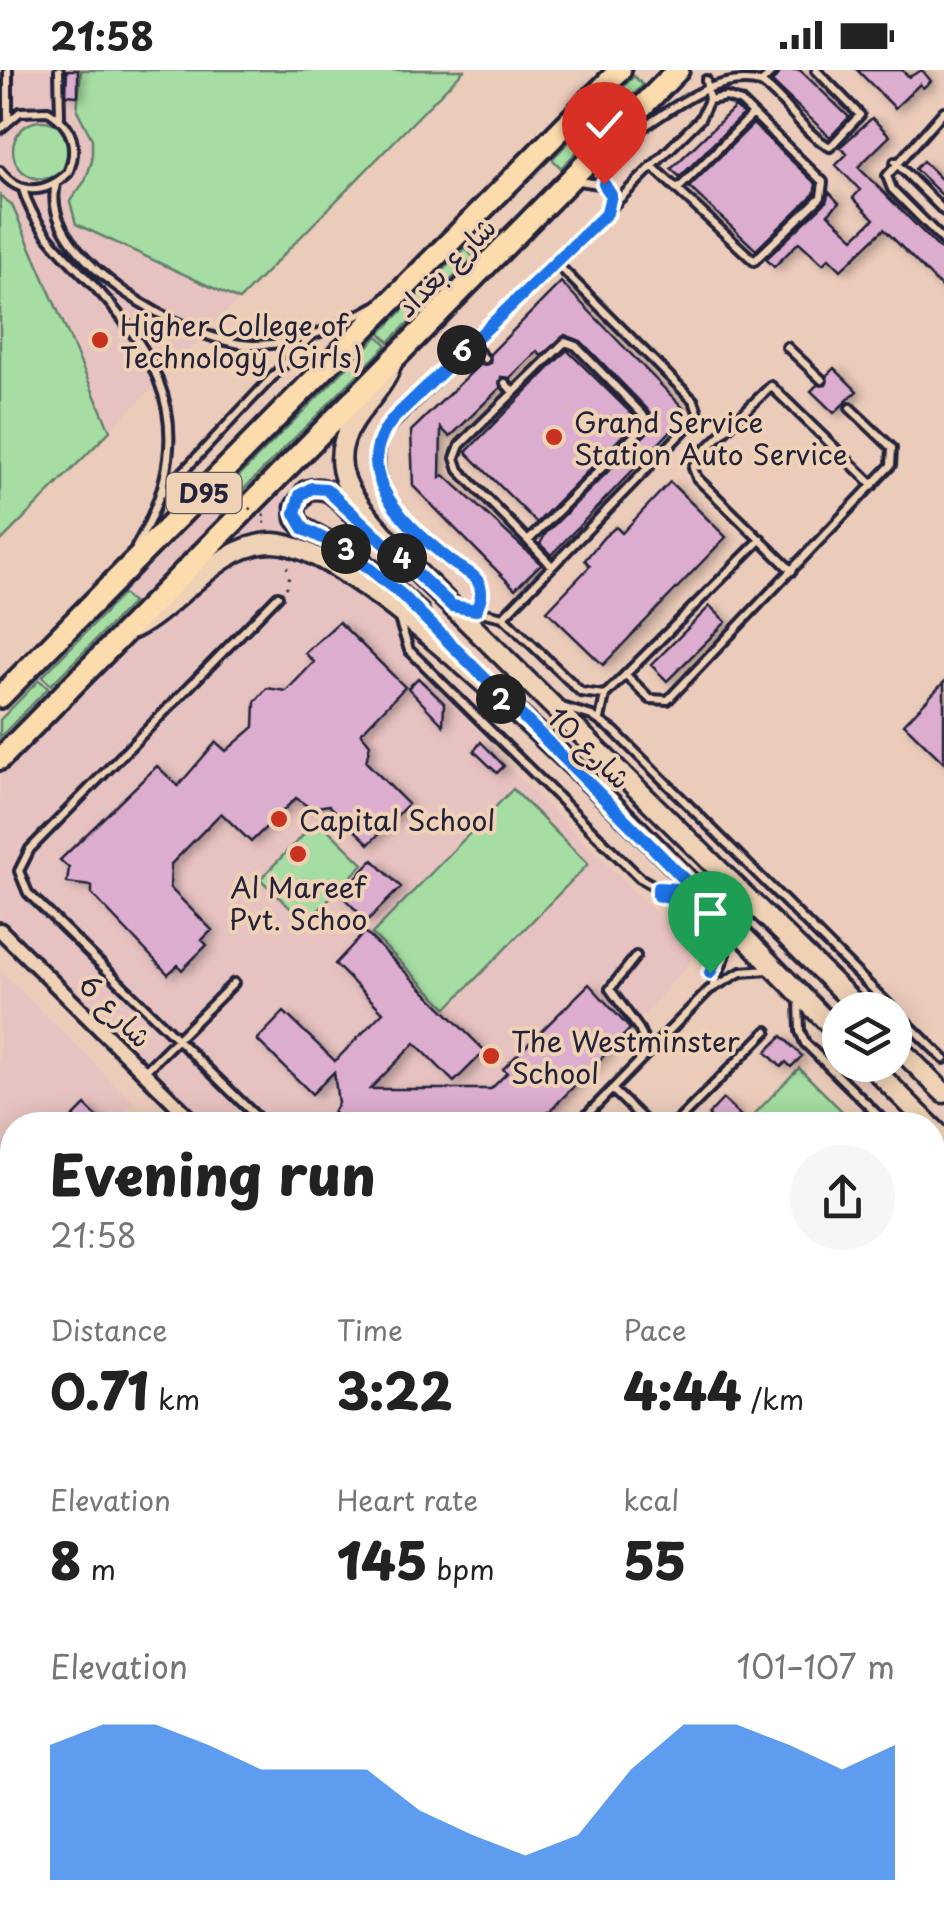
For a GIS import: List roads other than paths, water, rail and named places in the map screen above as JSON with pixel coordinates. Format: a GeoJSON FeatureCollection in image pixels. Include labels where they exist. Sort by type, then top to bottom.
{"type":"FeatureCollection","features":[{"type":"Feature","properties":{"kind":"main road","name":"شارع بغداد"},"geometry":{"type":"LineString","coordinates":[[0,697],[620,70]]}},
{"type":"Feature","properties":{"kind":"main road","name":"شارع بغداد"},"geometry":{"type":"LineString","coordinates":[[0,759],[678,70]]}},
{"type":"Feature","properties":{"kind":"street","name":"شارع 10"},"geometry":{"type":"LineString","coordinates":[[394,358],[382,387],[349,428],[340,461],[350,495],[404,559],[843,992]]}},
{"type":"Feature","properties":{"kind":"street"},"geometry":{"type":"LineString","coordinates":[[404,559],[332,492],[312,488],[297,500],[295,513],[300,525],[345,549],[386,581],[481,680]]}},
{"type":"Feature","properties":{"kind":"street","name":"شارع 10"},"geometry":{"type":"LineString","coordinates":[[119,636],[159,614],[233,554],[262,544],[283,544],[320,557],[397,608],[481,680],[822,1018]]}},
{"type":"Feature","properties":{"kind":"street","name":"شارع 6"},"geometry":{"type":"LineString","coordinates":[[0,930],[183,1112]]}},
{"type":"Feature","properties":{"kind":"street"},"geometry":{"type":"LineString","coordinates":[[912,1061],[944,1093]]}},
{"type":"Feature","properties":{"kind":"street"},"geometry":{"type":"LineString","coordinates":[[887,1082],[917,1112]]}},
{"type":"Feature","properties":{"kind":"lane"},"geometry":{"type":"LineString","coordinates":[[8,70],[8,118]]}},
{"type":"Feature","properties":{"kind":"lane"},"geometry":{"type":"LineString","coordinates":[[59,70],[60,118]]}},
{"type":"Feature","properties":{"kind":"lane"},"geometry":{"type":"LineString","coordinates":[[739,77],[747,70]]}},
{"type":"Feature","properties":{"kind":"lane"},"geometry":{"type":"LineString","coordinates":[[760,83],[774,70]]}},
{"type":"Feature","properties":{"kind":"lane"},"geometry":{"type":"LineString","coordinates":[[602,148],[634,134],[684,91],[706,80],[739,77],[760,83],[811,125],[825,146],[834,145],[860,115],[816,70]]}},
{"type":"Feature","properties":{"kind":"lane"},"geometry":{"type":"LineString","coordinates":[[476,610],[482,594],[477,580],[388,503],[378,467],[382,438],[390,422],[704,115],[709,100],[706,80]]}},
{"type":"Feature","properties":{"kind":"lane"},"geometry":{"type":"LineString","coordinates":[[834,102],[841,94]]}},
{"type":"Feature","properties":{"kind":"lane"},"geometry":{"type":"LineString","coordinates":[[652,166],[747,258],[760,258],[821,196],[824,186],[753,114],[732,98],[709,100]]}},
{"type":"Feature","properties":{"kind":"lane"},"geometry":{"type":"LineString","coordinates":[[0,129],[8,118],[34,109],[60,118],[70,130],[74,159],[56,184],[53,202],[60,228],[106,274],[155,314],[210,338],[270,344],[312,335],[406,287]]}},
{"type":"Feature","properties":{"kind":"lane"},"geometry":{"type":"LineString","coordinates":[[944,111],[895,162],[887,176],[892,189],[944,240]]}},
{"type":"Feature","properties":{"kind":"lane"},"geometry":{"type":"LineString","coordinates":[[678,189],[753,114]]}},
{"type":"Feature","properties":{"kind":"lane"},"geometry":{"type":"LineString","coordinates":[[895,162],[944,212]]}},
{"type":"Feature","properties":{"kind":"lane"},"geometry":{"type":"LineString","coordinates":[[0,171],[23,189],[39,228],[134,331],[161,380],[171,438],[158,499],[138,542],[108,590]]}},
{"type":"Feature","properties":{"kind":"lane"},"geometry":{"type":"LineString","coordinates":[[564,186],[586,180],[604,184],[611,195],[607,213]]}},
{"type":"Feature","properties":{"kind":"lane"},"geometry":{"type":"LineString","coordinates":[[23,189],[56,184]]}},
{"type":"Feature","properties":{"kind":"lane"},"geometry":{"type":"LineString","coordinates":[[504,617],[684,435],[700,410],[555,262]]}},
{"type":"Feature","properties":{"kind":"lane"},"geometry":{"type":"LineString","coordinates":[[94,286],[106,274]]}},
{"type":"Feature","properties":{"kind":"lane"},"geometry":{"type":"LineString","coordinates":[[158,499],[312,335]]}},
{"type":"Feature","properties":{"kind":"lane"},"geometry":{"type":"LineString","coordinates":[[470,342],[485,360]]}},
{"type":"Feature","properties":{"kind":"lane"},"geometry":{"type":"LineString","coordinates":[[528,541],[642,428],[646,418],[571,343],[559,344],[460,445],[455,458],[459,470],[552,566]]}},
{"type":"Feature","properties":{"kind":"lane"},"geometry":{"type":"LineString","coordinates":[[787,347],[822,380]]}},
{"type":"Feature","properties":{"kind":"lane"},"geometry":{"type":"LineString","coordinates":[[505,383],[513,392]]}},
{"type":"Feature","properties":{"kind":"lane"},"geometry":{"type":"LineString","coordinates":[[792,571],[697,478],[697,458],[768,386],[873,485]]}},
{"type":"Feature","properties":{"kind":"lane"},"geometry":{"type":"LineString","coordinates":[[626,674],[650,699],[668,700],[892,465],[894,451],[850,408]]}},
{"type":"Feature","properties":{"kind":"lane"},"geometry":{"type":"LineString","coordinates":[[600,721],[605,695],[760,539]]}},
{"type":"Feature","properties":{"kind":"lane"},"geometry":{"type":"LineString","coordinates":[[252,1112],[28,893],[20,879],[21,863],[278,596]]}},
{"type":"Feature","properties":{"kind":"lane"},"geometry":{"type":"LineString","coordinates":[[452,606],[504,617],[575,688],[588,695],[605,695]]}},
{"type":"Feature","properties":{"kind":"lane"},"geometry":{"type":"LineString","coordinates":[[397,608],[409,650],[640,878],[658,888],[695,890]]}},
{"type":"Feature","properties":{"kind":"lane"},"geometry":{"type":"LineString","coordinates":[[552,706],[600,721],[877,992]]}},
{"type":"Feature","properties":{"kind":"lane"},"geometry":{"type":"LineString","coordinates":[[709,990],[725,958],[726,922]]}},
{"type":"Feature","properties":{"kind":"lane"},"geometry":{"type":"LineString","coordinates":[[636,956],[613,981],[610,993],[639,1029],[648,1052]]}},
{"type":"Feature","properties":{"kind":"lane"},"geometry":{"type":"LineString","coordinates":[[590,1112],[709,990],[741,972],[776,971]]}},
{"type":"Feature","properties":{"kind":"lane"},"geometry":{"type":"LineString","coordinates":[[144,1072],[234,984]]}},
{"type":"Feature","properties":{"kind":"lane"},"geometry":{"type":"LineString","coordinates":[[799,995],[800,1030],[806,1043],[875,1112]]}},
{"type":"Feature","properties":{"kind":"lane"},"geometry":{"type":"LineString","coordinates":[[912,1027],[944,1059]]}},
{"type":"Feature","properties":{"kind":"lane"},"geometry":{"type":"LineString","coordinates":[[687,1112],[767,1031]]}},
{"type":"Feature","properties":{"kind":"lane"},"geometry":{"type":"LineString","coordinates":[[612,1090],[635,1112]]}},
{"type":"Feature","properties":{"kind":"place","name":"Higher College of Technology (Girls)"},"geometry":{"type":"Point","coordinates":[100,340]}},
{"type":"Feature","properties":{"kind":"place","name":"Grand Service Station Auto Service"},"geometry":{"type":"Point","coordinates":[554,437]}},
{"type":"Feature","properties":{"kind":"place","name":"Capital School"},"geometry":{"type":"Point","coordinates":[279,819]}},
{"type":"Feature","properties":{"kind":"place","name":"Al Mareef Pvt. Schoo"},"geometry":{"type":"Point","coordinates":[298,854]}},
{"type":"Feature","properties":{"kind":"place","name":"The Westminster School"},"geometry":{"type":"Point","coordinates":[491,1056]}}]}
